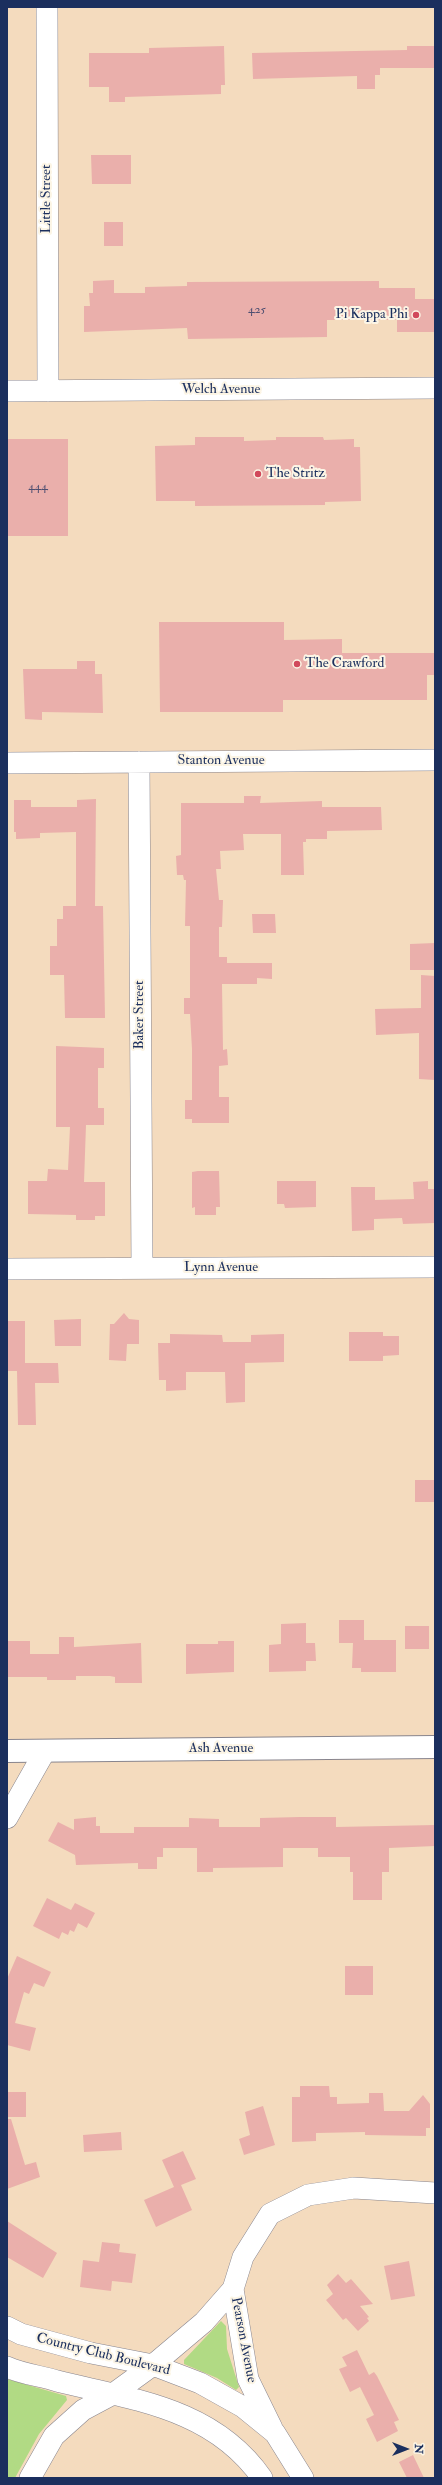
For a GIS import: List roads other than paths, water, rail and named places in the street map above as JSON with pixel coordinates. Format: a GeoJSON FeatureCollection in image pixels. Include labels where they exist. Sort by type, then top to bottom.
{"type":"FeatureCollection","features":[{"type":"Feature","properties":{"kind":"street","name":"Little Street"},"geometry":{"type":"LineString","coordinates":[[47,7],[48,391]]}},
{"type":"Feature","properties":{"kind":"street","name":"Welch Avenue"},"geometry":{"type":"LineString","coordinates":[[7,391],[435,388]]}},
{"type":"Feature","properties":{"kind":"street","name":"Stanton Avenue"},"geometry":{"type":"LineString","coordinates":[[7,763],[435,760]]}},
{"type":"Feature","properties":{"kind":"street","name":"Baker Street"},"geometry":{"type":"LineString","coordinates":[[139,762],[142,1268]]}},
{"type":"Feature","properties":{"kind":"street","name":"Lynn Avenue"},"geometry":{"type":"LineString","coordinates":[[7,1269],[435,1266]]}},
{"type":"Feature","properties":{"kind":"street","name":"Ash Avenue"},"geometry":{"type":"LineString","coordinates":[[7,1751],[435,1747]]}},
{"type":"Feature","properties":{"kind":"street"},"geometry":{"type":"LineString","coordinates":[[7,1818],[45,1751]]}},
{"type":"Feature","properties":{"kind":"street","name":"Pearson Avenue"},"geometry":{"type":"LineString","coordinates":[[30,2478],[54,2436],[82,2410],[113,2394],[152,2365],[204,2322],[233,2289],[243,2257],[270,2214],[308,2195],[354,2188],[435,2193]]}},
{"type":"Feature","properties":{"kind":"street","name":"Pearson Avenue"},"geometry":{"type":"LineString","coordinates":[[233,2289],[248,2379],[275,2433]]}},
{"type":"Feature","properties":{"kind":"street","name":"Country Club Boulevard"},"geometry":{"type":"LineString","coordinates":[[7,2328],[20,2334],[91,2353],[152,2365],[200,2382],[243,2407],[275,2433],[303,2478]]}},
{"type":"Feature","properties":{"kind":"street"},"geometry":{"type":"LineString","coordinates":[[7,2367],[173,2410],[217,2431],[249,2460],[262,2478]]}},
{"type":"Feature","properties":{"kind":"place","name":"Pi Kappa Phi"},"geometry":{"type":"Point","coordinates":[416,315]}},
{"type":"Feature","properties":{"kind":"place","name":"The Stritz"},"geometry":{"type":"Point","coordinates":[258,474]}},
{"type":"Feature","properties":{"kind":"place","name":"The Crawford"},"geometry":{"type":"Point","coordinates":[297,664]}}]}
